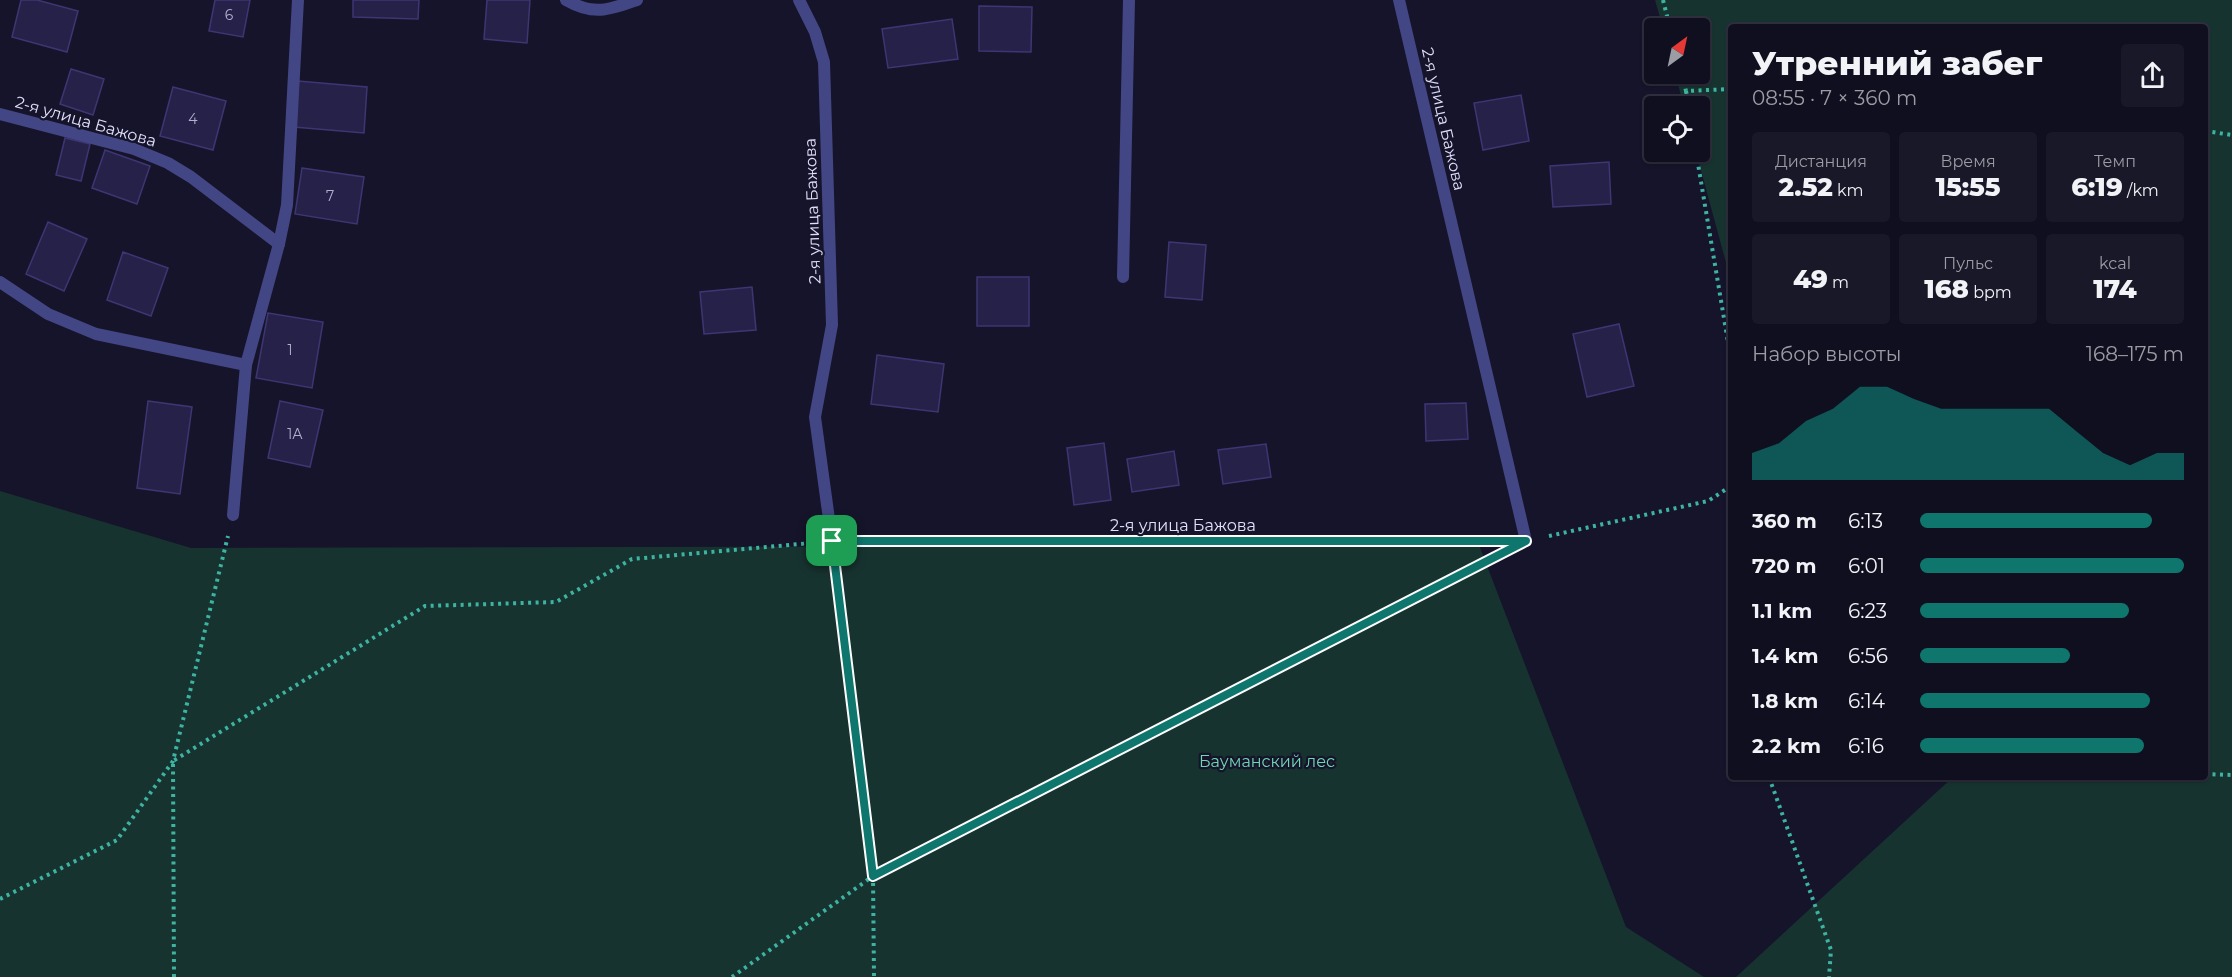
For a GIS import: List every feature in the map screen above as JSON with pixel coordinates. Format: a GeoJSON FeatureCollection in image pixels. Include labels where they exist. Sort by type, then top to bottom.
{"type":"FeatureCollection","features":[{"type":"Feature","properties":{"kind":"street"},"geometry":{"type":"LineString","coordinates":[[233,515],[246,364],[288,205],[298,0]]}},
{"type":"Feature","properties":{"kind":"street"},"geometry":{"type":"LineString","coordinates":[[566,0],[581,8],[609,10],[637,0]]}},
{"type":"Feature","properties":{"kind":"street","name":"2-я улица Бажова"},"geometry":{"type":"LineString","coordinates":[[799,0],[815,32],[824,62],[831,325],[815,417],[832,541],[1526,541],[1399,0]]}},
{"type":"Feature","properties":{"kind":"street"},"geometry":{"type":"LineString","coordinates":[[1123,277],[1129,0]]}},
{"type":"Feature","properties":{"kind":"street","name":"2-я улица Бажова"},"geometry":{"type":"LineString","coordinates":[[0,114],[134,149],[168,163],[191,177],[279,244]]}},
{"type":"Feature","properties":{"kind":"street"},"geometry":{"type":"LineString","coordinates":[[0,282],[48,314],[96,334],[246,364]]}},
{"type":"Feature","properties":{"kind":"path"},"geometry":{"type":"LineString","coordinates":[[1663,0],[1668,18]]}},
{"type":"Feature","properties":{"kind":"path"},"geometry":{"type":"LineString","coordinates":[[1684,84],[1687,96]]}},
{"type":"Feature","properties":{"kind":"path"},"geometry":{"type":"LineString","coordinates":[[1686,91],[1728,89]]}},
{"type":"Feature","properties":{"kind":"path"},"geometry":{"type":"LineString","coordinates":[[2208,131],[2232,135]]}},
{"type":"Feature","properties":{"kind":"path"},"geometry":{"type":"LineString","coordinates":[[1698,162],[1728,342]]}},
{"type":"Feature","properties":{"kind":"path"},"geometry":{"type":"LineString","coordinates":[[1526,541],[1708,501],[1728,489]]}},
{"type":"Feature","properties":{"kind":"path"},"geometry":{"type":"LineString","coordinates":[[174,977],[173,761],[233,515]]}},
{"type":"Feature","properties":{"kind":"path"},"geometry":{"type":"LineString","coordinates":[[0,899],[117,840],[173,761],[425,606],[556,602],[632,559],[832,541],[873,876],[874,977]]}},
{"type":"Feature","properties":{"kind":"path"},"geometry":{"type":"LineString","coordinates":[[732,977],[873,876],[1484,563]]}},
{"type":"Feature","properties":{"kind":"path"},"geometry":{"type":"LineString","coordinates":[[2208,774],[2232,775]]}},
{"type":"Feature","properties":{"kind":"path"},"geometry":{"type":"LineString","coordinates":[[1770,780],[1831,950],[1829,977]]}},
{"type":"Feature","properties":{"kind":"green space"},"geometry":{"type":"Polygon","coordinates":[[[1655,0],[2232,0],[2232,977],[1736,977],[1950,780],[2208,780],[2208,24],[1728,24],[1728,270],[1699,162],[1710,162],[1710,96],[1681,96],[1678,84],[1710,84],[1710,18],[1660,18],[1655,0]]]}},
{"type":"Feature","properties":{"kind":"green space","name":"Бауманский лес"},"geometry":{"type":"Polygon","coordinates":[[[0,491],[191,548],[1479,545],[1626,927],[1704,977],[0,977],[0,491]]]}},
{"type":"Feature","properties":{"kind":"building"},"geometry":{"type":"Polygon","coordinates":[[[21,0],[37,0],[78,11],[67,52],[12,37],[21,0]]]}},
{"type":"Feature","properties":{"kind":"building"},"geometry":{"type":"Polygon","coordinates":[[[215,0],[250,0],[243,37],[209,31],[215,0]]]}},
{"type":"Feature","properties":{"kind":"building"},"geometry":{"type":"Polygon","coordinates":[[[353,0],[419,0],[418,19],[353,17],[353,0]]]}},
{"type":"Feature","properties":{"kind":"building"},"geometry":{"type":"Polygon","coordinates":[[[487,0],[530,0],[527,43],[484,39],[487,0]]]}},
{"type":"Feature","properties":{"kind":"building"},"geometry":{"type":"Polygon","coordinates":[[[979,6],[1032,7],[1031,52],[979,51],[979,6]]]}},
{"type":"Feature","properties":{"kind":"building"},"geometry":{"type":"Polygon","coordinates":[[[952,19],[958,59],[888,68],[882,29],[952,19]]]}},
{"type":"Feature","properties":{"kind":"building"},"geometry":{"type":"Polygon","coordinates":[[[71,69],[104,79],[93,115],[60,104],[71,69]]]}},
{"type":"Feature","properties":{"kind":"building"},"geometry":{"type":"Polygon","coordinates":[[[298,81],[367,87],[364,133],[294,127],[298,81]]]}},
{"type":"Feature","properties":{"kind":"building"},"geometry":{"type":"Polygon","coordinates":[[[173,87],[226,101],[213,150],[160,136],[173,87]]]}},
{"type":"Feature","properties":{"kind":"building"},"geometry":{"type":"Polygon","coordinates":[[[1521,95],[1529,141],[1483,150],[1474,103],[1521,95]]]}},
{"type":"Feature","properties":{"kind":"building"},"geometry":{"type":"Polygon","coordinates":[[[65,138],[90,144],[81,181],[56,175],[65,138]]]}},
{"type":"Feature","properties":{"kind":"building"},"geometry":{"type":"Polygon","coordinates":[[[105,150],[150,166],[137,204],[92,188],[105,150]]]}},
{"type":"Feature","properties":{"kind":"building"},"geometry":{"type":"Polygon","coordinates":[[[1609,162],[1611,204],[1553,207],[1550,166],[1609,162]]]}},
{"type":"Feature","properties":{"kind":"building"},"geometry":{"type":"Polygon","coordinates":[[[302,168],[364,177],[357,224],[295,214],[302,168]]]}},
{"type":"Feature","properties":{"kind":"building"},"geometry":{"type":"Polygon","coordinates":[[[48,222],[87,239],[64,291],[26,274],[48,222]]]}},
{"type":"Feature","properties":{"kind":"building"},"geometry":{"type":"Polygon","coordinates":[[[1169,242],[1206,245],[1202,300],[1165,297],[1169,242]]]}},
{"type":"Feature","properties":{"kind":"building"},"geometry":{"type":"Polygon","coordinates":[[[123,252],[168,268],[151,316],[107,300],[123,252]]]}},
{"type":"Feature","properties":{"kind":"building"},"geometry":{"type":"Polygon","coordinates":[[[977,277],[1029,277],[1029,326],[977,326],[977,277]]]}},
{"type":"Feature","properties":{"kind":"building"},"geometry":{"type":"Polygon","coordinates":[[[752,287],[756,330],[704,334],[700,292],[752,287]]]}},
{"type":"Feature","properties":{"kind":"building"},"geometry":{"type":"Polygon","coordinates":[[[268,313],[323,322],[312,388],[256,378],[268,313]]]}},
{"type":"Feature","properties":{"kind":"building"},"geometry":{"type":"Polygon","coordinates":[[[1619,324],[1634,386],[1587,397],[1573,334],[1619,324]]]}},
{"type":"Feature","properties":{"kind":"building"},"geometry":{"type":"Polygon","coordinates":[[[877,355],[944,364],[938,412],[871,404],[877,355]]]}},
{"type":"Feature","properties":{"kind":"building"},"geometry":{"type":"Polygon","coordinates":[[[148,401],[192,407],[180,494],[137,488],[148,401]]]}},
{"type":"Feature","properties":{"kind":"building"},"geometry":{"type":"Polygon","coordinates":[[[280,401],[323,410],[310,467],[268,458],[280,401]]]}},
{"type":"Feature","properties":{"kind":"building"},"geometry":{"type":"Polygon","coordinates":[[[1466,403],[1468,439],[1426,441],[1425,404],[1466,403]]]}},
{"type":"Feature","properties":{"kind":"building"},"geometry":{"type":"Polygon","coordinates":[[[1104,443],[1111,500],[1074,505],[1067,448],[1104,443]]]}},
{"type":"Feature","properties":{"kind":"building"},"geometry":{"type":"Polygon","coordinates":[[[1266,444],[1271,477],[1223,484],[1218,450],[1266,444]]]}},
{"type":"Feature","properties":{"kind":"building"},"geometry":{"type":"Polygon","coordinates":[[[1174,451],[1179,485],[1132,492],[1127,459],[1174,451]]]}},
{"type":"Feature","properties":{"kind":"route"},"geometry":{"type":"LineString","coordinates":[[832,541],[1092,541],[1526,541],[873,876],[832,541]]}}]}
